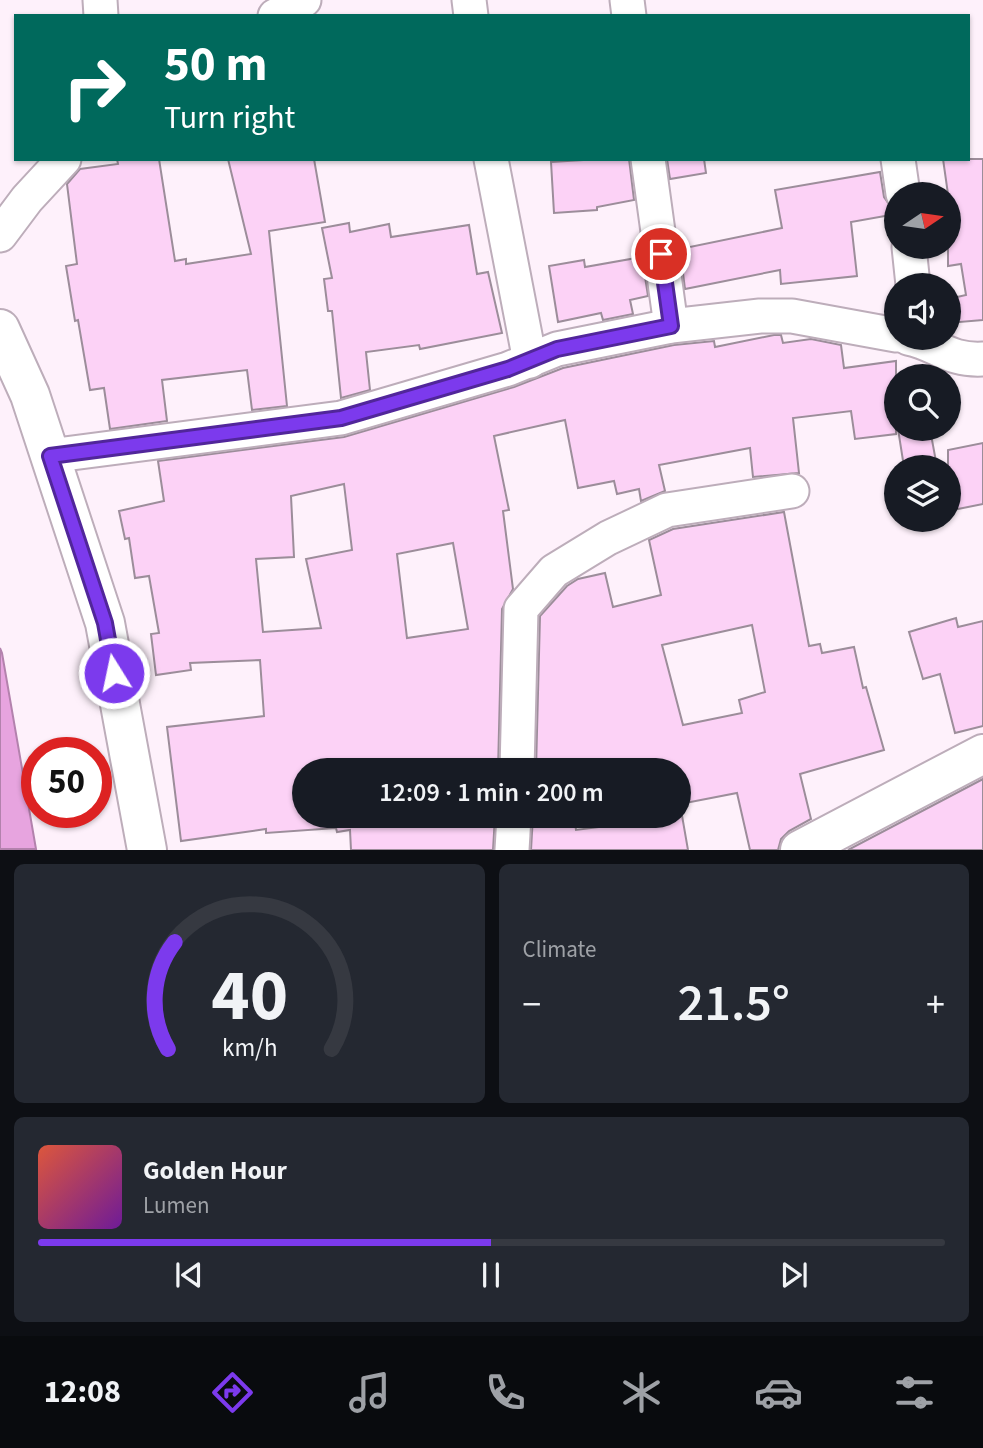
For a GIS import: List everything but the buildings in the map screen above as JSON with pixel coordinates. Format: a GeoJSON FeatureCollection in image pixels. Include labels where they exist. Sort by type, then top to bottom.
{"type":"FeatureCollection","features":[{"type":"Feature","properties":{"kind":"main road"},"geometry":{"type":"LineString","coordinates":[[0,329],[30,395],[105,623],[147,849]]}},
{"type":"Feature","properties":{"kind":"main road"},"geometry":{"type":"LineString","coordinates":[[800,849],[983,754]]}},
{"type":"Feature","properties":{"kind":"street"},"geometry":{"type":"LineString","coordinates":[[279,14],[304,0]]}},
{"type":"Feature","properties":{"kind":"street"},"geometry":{"type":"LineString","coordinates":[[0,235],[27,198],[62,161]]}},
{"type":"Feature","properties":{"kind":"street"},"geometry":{"type":"LineString","coordinates":[[491,161],[530,361]]}},
{"type":"Feature","properties":{"kind":"street"},"geometry":{"type":"LineString","coordinates":[[648,161],[671,326]]}},
{"type":"Feature","properties":{"kind":"street"},"geometry":{"type":"LineString","coordinates":[[898,161],[901,182]]}},
{"type":"Feature","properties":{"kind":"street"},"geometry":{"type":"LineString","coordinates":[[50,456],[341,418],[530,361],[557,349],[671,326],[760,316],[792,316],[884,333]]}},
{"type":"Feature","properties":{"kind":"street"},"geometry":{"type":"LineString","coordinates":[[936,350],[948,356],[983,359]]}},
{"type":"Feature","properties":{"kind":"street"},"geometry":{"type":"LineString","coordinates":[[517,758],[521,609],[554,572],[608,538],[667,510],[792,491]]}},
{"type":"Feature","properties":{"kind":"street"},"geometry":{"type":"LineString","coordinates":[[512,849],[513,828]]}},
{"type":"Feature","properties":{"kind":"shaded area"},"geometry":{"type":"Polygon","coordinates":[[[0,648],[21,763],[21,828],[32,828],[36,849],[0,849],[0,648]]]}},
{"type":"Feature","properties":{"kind":"route"},"geometry":{"type":"LineString","coordinates":[[114,673],[105,623],[50,456],[341,418],[508,369],[557,349],[671,326],[661,254]]}}]}
